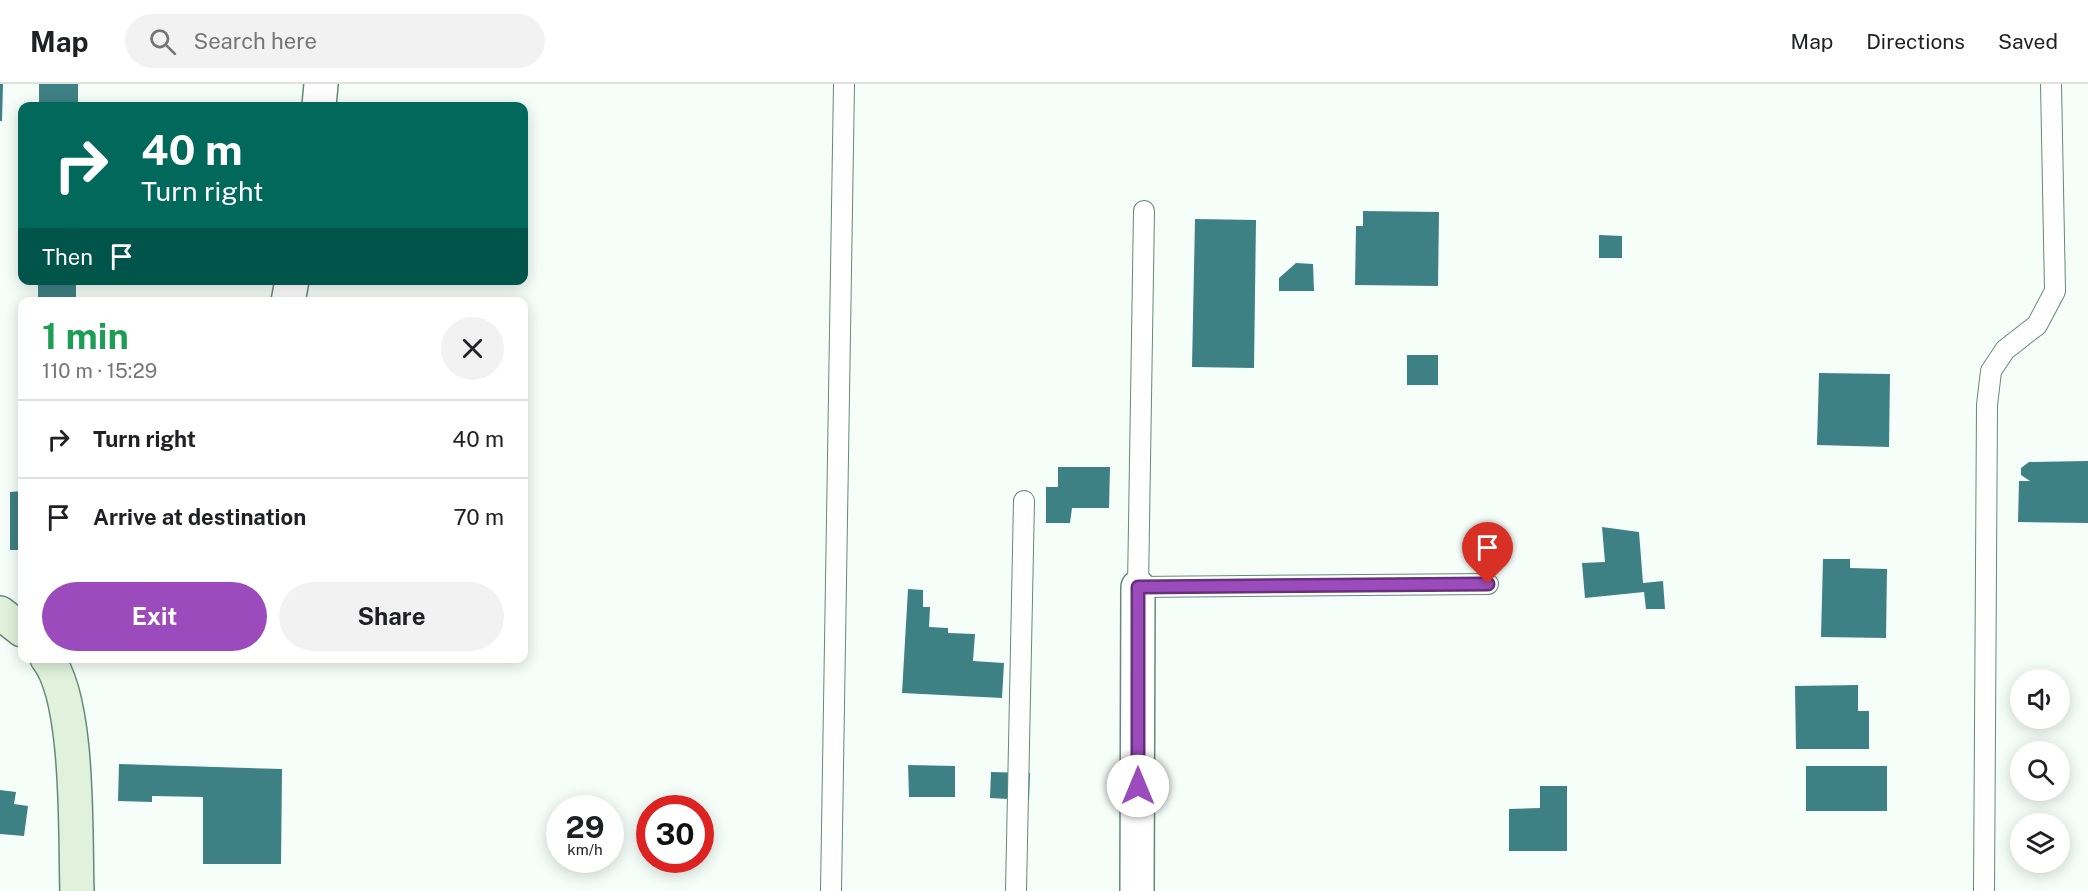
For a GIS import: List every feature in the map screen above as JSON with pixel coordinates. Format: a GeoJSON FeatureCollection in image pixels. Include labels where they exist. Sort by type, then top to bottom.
{"type":"FeatureCollection","features":[{"type":"Feature","properties":{"kind":"street"},"geometry":{"type":"LineString","coordinates":[[319,102],[321,84]]}},
{"type":"Feature","properties":{"kind":"street"},"geometry":{"type":"LineString","coordinates":[[1137,891],[1138,587]]}},
{"type":"Feature","properties":{"kind":"street"},"geometry":{"type":"LineString","coordinates":[[0,613],[18,627]]}},
{"type":"Feature","properties":{"kind":"street"},"geometry":{"type":"LineString","coordinates":[[51,663],[57,671],[72,746],[77,891]]}},
{"type":"Feature","properties":{"kind":"lane"},"geometry":{"type":"LineString","coordinates":[[831,891],[844,84]]}},
{"type":"Feature","properties":{"kind":"lane"},"geometry":{"type":"LineString","coordinates":[[1984,891],[1987,405],[1991,371],[2004,350],[2037,325],[2055,291],[2051,84]]}},
{"type":"Feature","properties":{"kind":"lane"},"geometry":{"type":"LineString","coordinates":[[1144,211],[1138,587],[1488,584]]}},
{"type":"Feature","properties":{"kind":"lane"},"geometry":{"type":"LineString","coordinates":[[1016,891],[1024,501]]}},
{"type":"Feature","properties":{"kind":"building"},"geometry":{"type":"Polygon","coordinates":[[[0,84],[3,84],[2,121],[0,121],[0,84]]]}},
{"type":"Feature","properties":{"kind":"building"},"geometry":{"type":"Polygon","coordinates":[[[39,84],[78,84],[78,102],[39,102],[39,84]]]}},
{"type":"Feature","properties":{"kind":"building"},"geometry":{"type":"Polygon","coordinates":[[[1363,211],[1439,212],[1438,286],[1355,285],[1356,226],[1363,226],[1363,211]]]}},
{"type":"Feature","properties":{"kind":"building"},"geometry":{"type":"Polygon","coordinates":[[[1195,219],[1256,220],[1254,368],[1192,367],[1195,219]]]}},
{"type":"Feature","properties":{"kind":"building"},"geometry":{"type":"Polygon","coordinates":[[[1599,235],[1622,236],[1622,258],[1599,258],[1599,235]]]}},
{"type":"Feature","properties":{"kind":"building"},"geometry":{"type":"Polygon","coordinates":[[[1296,263],[1313,264],[1314,291],[1279,291],[1279,278],[1296,263]]]}},
{"type":"Feature","properties":{"kind":"building"},"geometry":{"type":"Polygon","coordinates":[[[38,285],[76,285],[76,297],[38,297],[38,285]]]}},
{"type":"Feature","properties":{"kind":"building"},"geometry":{"type":"Polygon","coordinates":[[[1407,355],[1438,355],[1438,385],[1407,385],[1407,355]]]}},
{"type":"Feature","properties":{"kind":"building"},"geometry":{"type":"Polygon","coordinates":[[[1819,373],[1890,374],[1889,447],[1817,445],[1819,373]]]}},
{"type":"Feature","properties":{"kind":"building"},"geometry":{"type":"Polygon","coordinates":[[[2088,461],[2088,523],[2018,522],[2019,481],[2030,481],[2021,475],[2021,468],[2029,462],[2088,461]]]}},
{"type":"Feature","properties":{"kind":"building"},"geometry":{"type":"Polygon","coordinates":[[[1058,467],[1110,467],[1109,508],[1072,508],[1070,523],[1046,523],[1046,487],[1058,487],[1058,467]]]}},
{"type":"Feature","properties":{"kind":"building"},"geometry":{"type":"Polygon","coordinates":[[[18,491],[18,550],[10,550],[10,492],[18,491]]]}},
{"type":"Feature","properties":{"kind":"building"},"geometry":{"type":"Polygon","coordinates":[[[1602,527],[1639,532],[1643,583],[1663,581],[1665,609],[1646,609],[1644,592],[1585,598],[1582,563],[1605,562],[1602,527]]]}},
{"type":"Feature","properties":{"kind":"building"},"geometry":{"type":"Polygon","coordinates":[[[1823,559],[1850,559],[1850,568],[1887,569],[1886,638],[1821,637],[1823,559]]]}},
{"type":"Feature","properties":{"kind":"building"},"geometry":{"type":"Polygon","coordinates":[[[908,589],[923,590],[923,607],[930,607],[929,627],[948,628],[948,633],[975,634],[973,661],[1004,663],[1002,698],[902,693],[908,589]]]}},
{"type":"Feature","properties":{"kind":"building"},"geometry":{"type":"Polygon","coordinates":[[[1858,685],[1858,711],[1869,711],[1869,749],[1796,749],[1795,686],[1858,685]]]}},
{"type":"Feature","properties":{"kind":"building"},"geometry":{"type":"Polygon","coordinates":[[[119,764],[282,769],[281,864],[203,864],[203,797],[152,796],[152,802],[118,801],[119,764]]]}},
{"type":"Feature","properties":{"kind":"building"},"geometry":{"type":"Polygon","coordinates":[[[908,765],[955,766],[955,797],[909,797],[908,765]]]}},
{"type":"Feature","properties":{"kind":"building"},"geometry":{"type":"Polygon","coordinates":[[[1806,766],[1887,766],[1887,811],[1806,811],[1806,766]]]}},
{"type":"Feature","properties":{"kind":"building"},"geometry":{"type":"Polygon","coordinates":[[[991,772],[1030,773],[1029,800],[990,798],[991,772]]]}},
{"type":"Feature","properties":{"kind":"building"},"geometry":{"type":"Polygon","coordinates":[[[1540,786],[1567,786],[1567,851],[1509,851],[1509,809],[1540,808],[1540,786]]]}},
{"type":"Feature","properties":{"kind":"building"},"geometry":{"type":"Polygon","coordinates":[[[0,790],[16,792],[14,804],[28,806],[24,836],[0,834],[0,790]]]}},
{"type":"Feature","properties":{"kind":"route"},"geometry":{"type":"LineString","coordinates":[[1138,786],[1138,587],[1488,584]]}}]}
